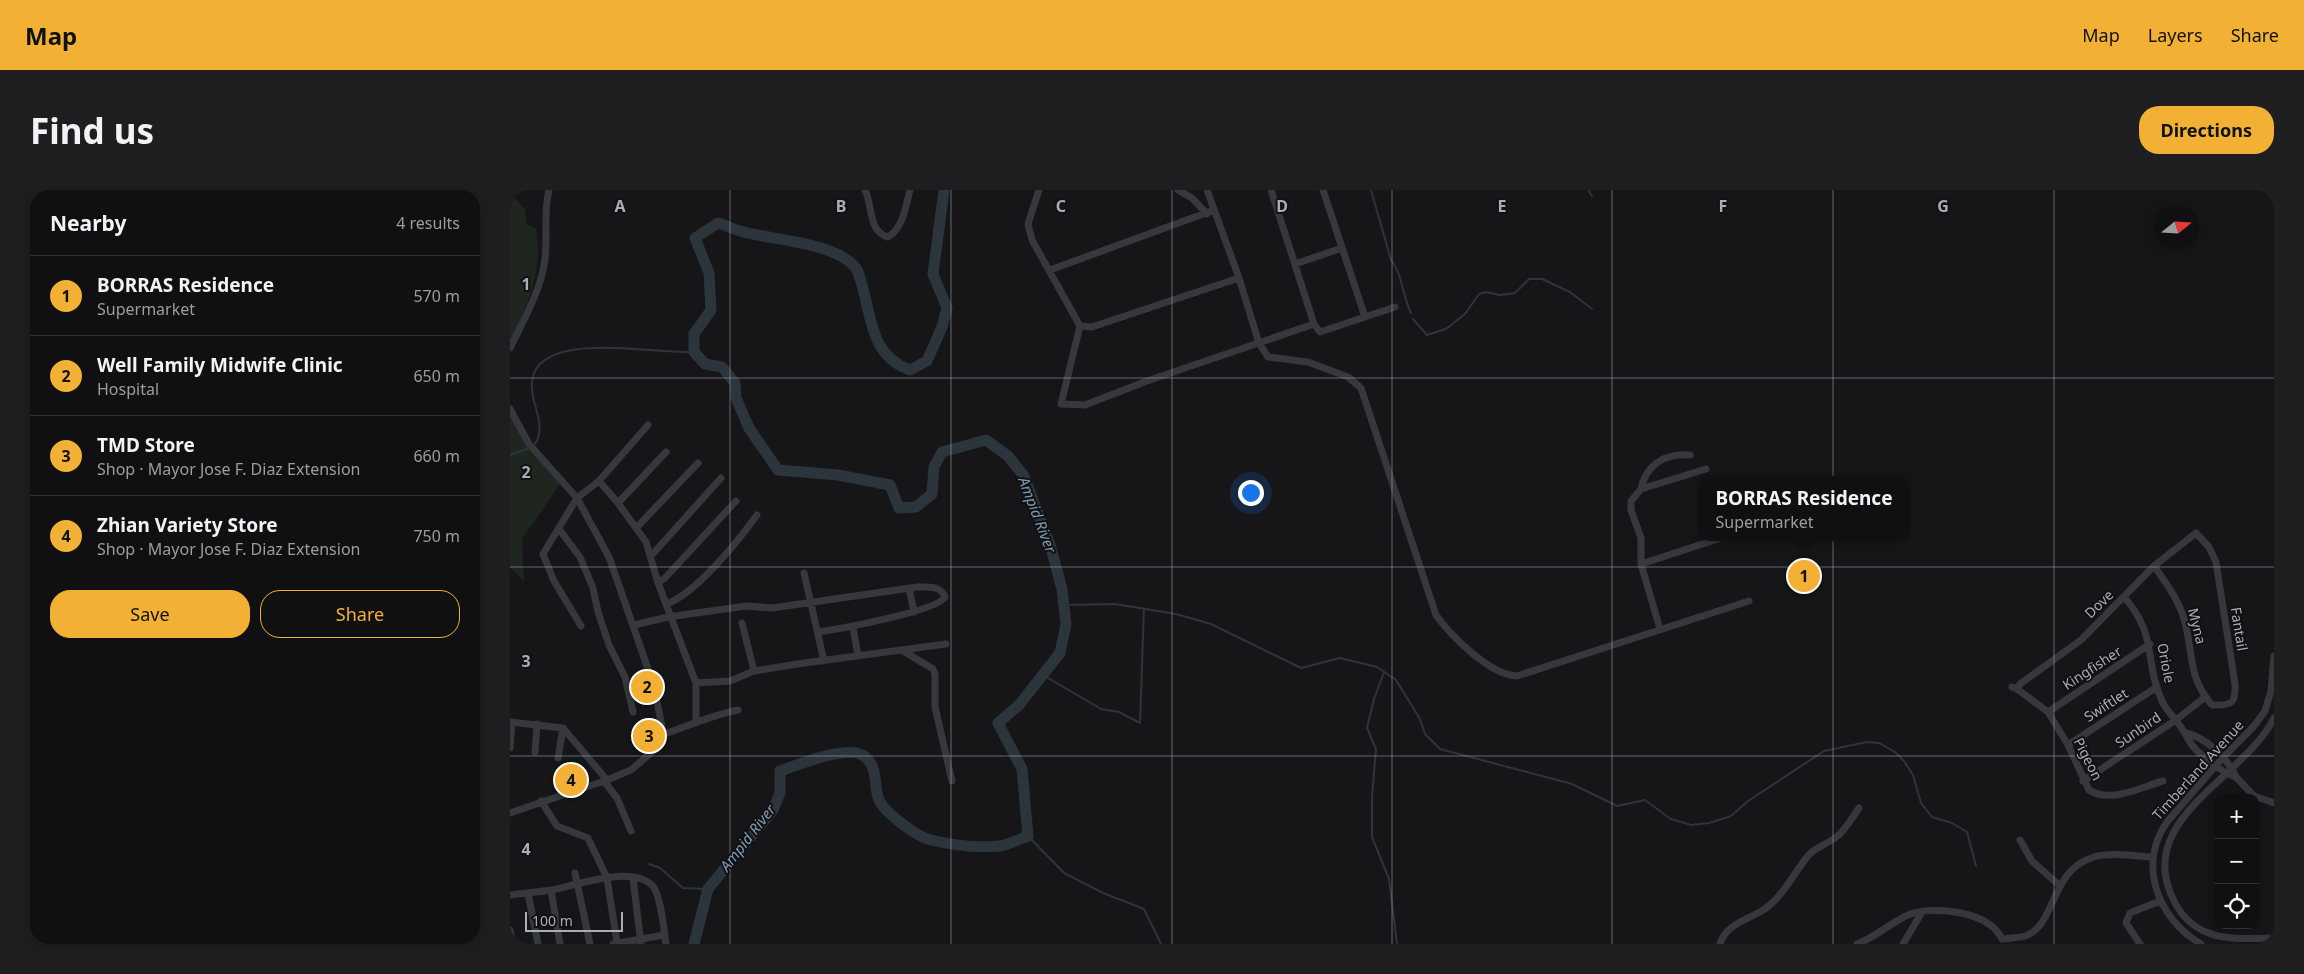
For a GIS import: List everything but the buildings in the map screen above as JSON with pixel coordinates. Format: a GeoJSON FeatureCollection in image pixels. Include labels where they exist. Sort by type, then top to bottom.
{"type":"FeatureCollection","features":[{"type":"Feature","properties":{"kind":"street"},"geometry":{"type":"LineString","coordinates":[[510,348],[534,300],[542,276],[545,257],[545,211],[549,190]]}},
{"type":"Feature","properties":{"kind":"street"},"geometry":{"type":"LineString","coordinates":[[865,190],[875,228],[881,235],[888,237],[895,233],[898,227],[910,190]]}},
{"type":"Feature","properties":{"kind":"street"},"geometry":{"type":"LineString","coordinates":[[1039,190],[1028,224],[1032,240],[1080,326],[1062,404],[1085,405],[1147,381],[1314,324]]}},
{"type":"Feature","properties":{"kind":"street"},"geometry":{"type":"LineString","coordinates":[[1178,190],[1192,198],[1206,214]]}},
{"type":"Feature","properties":{"kind":"street"},"geometry":{"type":"LineString","coordinates":[[1207,190],[1239,278],[1259,343],[1268,357],[1308,362],[1348,377],[1361,388],[1436,615],[1443,624],[1490,667],[1506,675],[1517,676],[1749,601]]}},
{"type":"Feature","properties":{"kind":"street"},"geometry":{"type":"LineString","coordinates":[[1271,190],[1314,324],[1320,332],[1395,307]]}},
{"type":"Feature","properties":{"kind":"street"},"geometry":{"type":"LineString","coordinates":[[1323,190],[1365,317]]}},
{"type":"Feature","properties":{"kind":"street"},"geometry":{"type":"LineString","coordinates":[[2272,190],[2274,196]]}},
{"type":"Feature","properties":{"kind":"street"},"geometry":{"type":"LineString","coordinates":[[1050,270],[1214,210]]}},
{"type":"Feature","properties":{"kind":"street"},"geometry":{"type":"LineString","coordinates":[[1296,264],[1342,248]]}},
{"type":"Feature","properties":{"kind":"street"},"geometry":{"type":"LineString","coordinates":[[1080,326],[1092,327],[1239,278]]}},
{"type":"Feature","properties":{"kind":"street"},"geometry":{"type":"LineString","coordinates":[[510,409],[530,444],[577,498],[609,557],[634,625],[659,706],[661,735],[647,758],[631,770],[606,781],[541,801],[510,813]]}},
{"type":"Feature","properties":{"kind":"street"},"geometry":{"type":"LineString","coordinates":[[581,626],[554,582],[543,554],[577,498],[599,481],[648,425]]}},
{"type":"Feature","properties":{"kind":"street"},"geometry":{"type":"LineString","coordinates":[[618,503],[666,452]]}},
{"type":"Feature","properties":{"kind":"street"},"geometry":{"type":"LineString","coordinates":[[1660,629],[1641,564],[1641,538],[1631,510],[1632,501],[1641,489],[1644,475],[1651,466],[1678,454],[1690,455]]}},
{"type":"Feature","properties":{"kind":"street"},"geometry":{"type":"LineString","coordinates":[[637,527],[698,463]]}},
{"type":"Feature","properties":{"kind":"street"},"geometry":{"type":"LineString","coordinates":[[1641,489],[1706,469]]}},
{"type":"Feature","properties":{"kind":"street"},"geometry":{"type":"LineString","coordinates":[[651,556],[721,478]]}},
{"type":"Feature","properties":{"kind":"street"},"geometry":{"type":"LineString","coordinates":[[599,481],[637,527],[646,542],[658,582],[696,683],[696,723]]}},
{"type":"Feature","properties":{"kind":"street"},"geometry":{"type":"LineString","coordinates":[[658,582],[665,578],[736,501]]}},
{"type":"Feature","properties":{"kind":"street"},"geometry":{"type":"LineString","coordinates":[[666,604],[694,586],[735,545],[757,515]]}},
{"type":"Feature","properties":{"kind":"street"},"geometry":{"type":"LineString","coordinates":[[559,529],[580,557],[593,588],[598,612],[609,645],[625,677],[633,712]]}},
{"type":"Feature","properties":{"kind":"street","name":"Dove"},"geometry":{"type":"LineString","coordinates":[[2014,688],[2081,640],[2154,566],[2196,534]]}},
{"type":"Feature","properties":{"kind":"street","name":"Fantail"},"geometry":{"type":"LineString","coordinates":[[2196,534],[2210,547],[2216,562],[2236,697],[2232,703],[2223,706],[2212,705],[2205,697]]}},
{"type":"Feature","properties":{"kind":"street"},"geometry":{"type":"LineString","coordinates":[[1641,564],[1712,541]]}},
{"type":"Feature","properties":{"kind":"street","name":"Myna"},"geometry":{"type":"LineString","coordinates":[[2154,566],[2174,595],[2184,620],[2195,680],[2205,697]]}},
{"type":"Feature","properties":{"kind":"street"},"geometry":{"type":"LineString","coordinates":[[804,573],[819,632],[824,661]]}},
{"type":"Feature","properties":{"kind":"street"},"geometry":{"type":"LineString","coordinates":[[634,625],[672,617],[746,606],[772,608],[909,588],[932,587],[942,591],[945,597],[940,602],[914,612],[853,627],[819,632]]}},
{"type":"Feature","properties":{"kind":"street"},"geometry":{"type":"LineString","coordinates":[[909,588],[914,612]]}},
{"type":"Feature","properties":{"kind":"street","name":"Oriole"},"geometry":{"type":"LineString","coordinates":[[2124,597],[2143,623],[2150,644],[2157,687],[2162,702],[2186,733],[2190,744],[2216,765],[2229,772]]}},
{"type":"Feature","properties":{"kind":"street"},"geometry":{"type":"LineString","coordinates":[[742,623],[754,672]]}},
{"type":"Feature","properties":{"kind":"street"},"geometry":{"type":"LineString","coordinates":[[853,627],[858,656]]}},
{"type":"Feature","properties":{"kind":"street"},"geometry":{"type":"LineString","coordinates":[[696,683],[730,680],[754,672],[946,644]]}},
{"type":"Feature","properties":{"kind":"street","name":"Kingfisher"},"geometry":{"type":"LineString","coordinates":[[2048,712],[2150,644]]}},
{"type":"Feature","properties":{"kind":"street"},"geometry":{"type":"LineString","coordinates":[[903,650],[933,669],[935,674],[935,707],[952,781]]}},
{"type":"Feature","properties":{"kind":"street","name":"Timberland Avenue"},"geometry":{"type":"LineString","coordinates":[[2201,944],[2187,936],[2171,920],[2160,901],[2153,882],[2152,857],[2160,831],[2222,758],[2254,726],[2265,711],[2271,691],[2274,656]]}},
{"type":"Feature","properties":{"kind":"street","name":"Swiftlet"},"geometry":{"type":"LineString","coordinates":[[2068,745],[2157,687]]}},
{"type":"Feature","properties":{"kind":"street","name":"Pigeon"},"geometry":{"type":"LineString","coordinates":[[2014,688],[2048,712],[2068,745],[2083,782],[2096,795],[2110,796],[2163,781]]}},
{"type":"Feature","properties":{"kind":"street","name":"Sunbird"},"geometry":{"type":"LineString","coordinates":[[2083,782],[2176,720],[2205,697]]}},
{"type":"Feature","properties":{"kind":"street"},"geometry":{"type":"LineString","coordinates":[[661,735],[717,714],[738,710]]}},
{"type":"Feature","properties":{"kind":"street","name":"Timberland Avenue"},"geometry":{"type":"LineString","coordinates":[[2274,718],[2255,744],[2178,823],[2166,849],[2164,876],[2175,903],[2188,920],[2200,929],[2224,938],[2258,941],[2274,938]]}},
{"type":"Feature","properties":{"kind":"street"},"geometry":{"type":"LineString","coordinates":[[510,748],[511,722],[563,728],[606,781],[617,798],[631,831]]}},
{"type":"Feature","properties":{"kind":"street"},"geometry":{"type":"LineString","coordinates":[[535,752],[537,724]]}},
{"type":"Feature","properties":{"kind":"street"},"geometry":{"type":"LineString","coordinates":[[558,758],[563,728]]}},
{"type":"Feature","properties":{"kind":"street"},"geometry":{"type":"LineString","coordinates":[[2186,733],[2207,742],[2222,758],[2229,772],[2254,796],[2273,801]]}},
{"type":"Feature","properties":{"kind":"street"},"geometry":{"type":"LineString","coordinates":[[541,801],[557,826],[588,838],[607,878],[615,943],[641,942],[664,935]]}},
{"type":"Feature","properties":{"kind":"street"},"geometry":{"type":"LineString","coordinates":[[1720,944],[1722,936],[1728,930],[1762,911],[1777,898],[1808,856],[1818,847],[1836,838],[1859,808]]}},
{"type":"Feature","properties":{"kind":"street"},"geometry":{"type":"LineString","coordinates":[[2020,840],[2032,861],[2059,884]]}},
{"type":"Feature","properties":{"kind":"street"},"geometry":{"type":"LineString","coordinates":[[1858,944],[1870,939],[1908,915],[1922,912],[1947,911],[1964,914],[1994,928],[2000,941],[2024,936],[2038,927],[2046,915],[2059,884],[2071,869],[2096,856],[2152,857]]}},
{"type":"Feature","properties":{"kind":"street"},"geometry":{"type":"LineString","coordinates":[[575,873],[590,944]]}},
{"type":"Feature","properties":{"kind":"street"},"geometry":{"type":"LineString","coordinates":[[510,895],[551,890],[608,877],[646,880],[654,886],[666,944]]}},
{"type":"Feature","properties":{"kind":"street"},"geometry":{"type":"LineString","coordinates":[[633,878],[641,942]]}},
{"type":"Feature","properties":{"kind":"street"},"geometry":{"type":"LineString","coordinates":[[551,890],[560,944]]}},
{"type":"Feature","properties":{"kind":"street"},"geometry":{"type":"LineString","coordinates":[[528,893],[538,944]]}},
{"type":"Feature","properties":{"kind":"street"},"geometry":{"type":"LineString","coordinates":[[2140,944],[2126,923],[2130,913],[2160,901]]}},
{"type":"Feature","properties":{"kind":"street"},"geometry":{"type":"LineString","coordinates":[[1903,944],[1922,912]]}},
{"type":"Feature","properties":{"kind":"street"},"geometry":{"type":"LineString","coordinates":[[510,930],[513,944]]}},
{"type":"Feature","properties":{"kind":"shaded area"},"geometry":{"type":"Polygon","coordinates":[[[510,192],[525,209],[527,225],[536,228],[538,244],[536,274],[528,301],[510,343],[510,192]]]}},
{"type":"Feature","properties":{"kind":"shaded area"},"geometry":{"type":"Polygon","coordinates":[[[510,415],[560,484],[522,539],[524,581],[510,568],[510,415]]]}},
{"type":"Feature","properties":{"kind":"waterway","name":"Ampid River"},"geometry":{"type":"LineString","coordinates":[[694,944],[708,889],[773,810],[780,793],[780,771],[810,760],[847,752],[864,756],[872,766],[880,802],[889,813],[925,838],[956,845],[991,847],[1028,836],[1022,769],[998,723],[1019,705],[1060,653],[1066,624],[1062,589],[1051,548],[1024,476],[1008,456],[986,440],[942,452],[934,467],[932,494],[916,507],[899,508],[890,485],[838,475],[778,470],[749,428],[736,398],[735,383],[722,367],[705,364],[694,352],[694,334],[711,310],[709,273],[695,238],[718,223],[740,231],[818,247],[833,252],[845,259],[858,271],[875,334],[887,355],[910,370],[927,361],[942,327],[947,308],[933,274],[944,190]]}},
{"type":"Feature","properties":{"kind":"waterway"},"geometry":{"type":"LineString","coordinates":[[1371,190],[1391,260],[1398,272],[1411,313]]}},
{"type":"Feature","properties":{"kind":"waterway"},"geometry":{"type":"LineString","coordinates":[[1588,190],[1592,196]]}},
{"type":"Feature","properties":{"kind":"waterway"},"geometry":{"type":"LineString","coordinates":[[1413,319],[1427,335],[1446,329],[1465,314],[1479,294],[1486,292],[1500,295],[1515,293],[1529,279],[1542,279],[1570,292],[1592,309]]}},
{"type":"Feature","properties":{"kind":"waterway"},"geometry":{"type":"LineString","coordinates":[[535,444],[540,428],[533,397],[532,381],[539,365],[555,355],[577,349],[602,348],[694,352]]}},
{"type":"Feature","properties":{"kind":"waterway"},"geometry":{"type":"LineString","coordinates":[[510,455],[527,449]]}},
{"type":"Feature","properties":{"kind":"waterway"},"geometry":{"type":"LineString","coordinates":[[1064,605],[1115,604],[1176,614],[1211,624],[1301,668],[1340,658],[1377,667],[1396,680],[1420,719],[1425,734],[1440,749],[1572,784],[1617,806],[1645,800],[1671,819],[1691,825],[1709,823],[1731,816],[1748,801],[1824,751],[1867,742],[1879,743],[1895,752],[1904,761],[1913,775],[1921,803],[1932,817],[1952,823],[1967,832],[1976,866]]}},
{"type":"Feature","properties":{"kind":"waterway"},"geometry":{"type":"LineString","coordinates":[[1043,675],[1101,709],[1119,712],[1140,723],[1144,608]]}},
{"type":"Feature","properties":{"kind":"waterway"},"geometry":{"type":"LineString","coordinates":[[1384,672],[1374,699],[1367,728],[1376,749],[1372,797],[1372,837],[1389,879],[1397,944]]}},
{"type":"Feature","properties":{"kind":"waterway"},"geometry":{"type":"LineString","coordinates":[[1028,836],[1064,873],[1103,893],[1144,909],[1161,944]]}},
{"type":"Feature","properties":{"kind":"waterway"},"geometry":{"type":"LineString","coordinates":[[649,864],[660,868],[683,888],[708,889]]}},
{"type":"Feature","properties":{"kind":"place","name":"BORRAS Residence"},"geometry":{"type":"Point","coordinates":[1804,576]}},
{"type":"Feature","properties":{"kind":"place","name":"Well Family Midwife Clinic"},"geometry":{"type":"Point","coordinates":[647,687]}},
{"type":"Feature","properties":{"kind":"place","name":"TMD Store"},"geometry":{"type":"Point","coordinates":[649,736]}},
{"type":"Feature","properties":{"kind":"place","name":"Zhian Variety Store"},"geometry":{"type":"Point","coordinates":[571,780]}}]}
